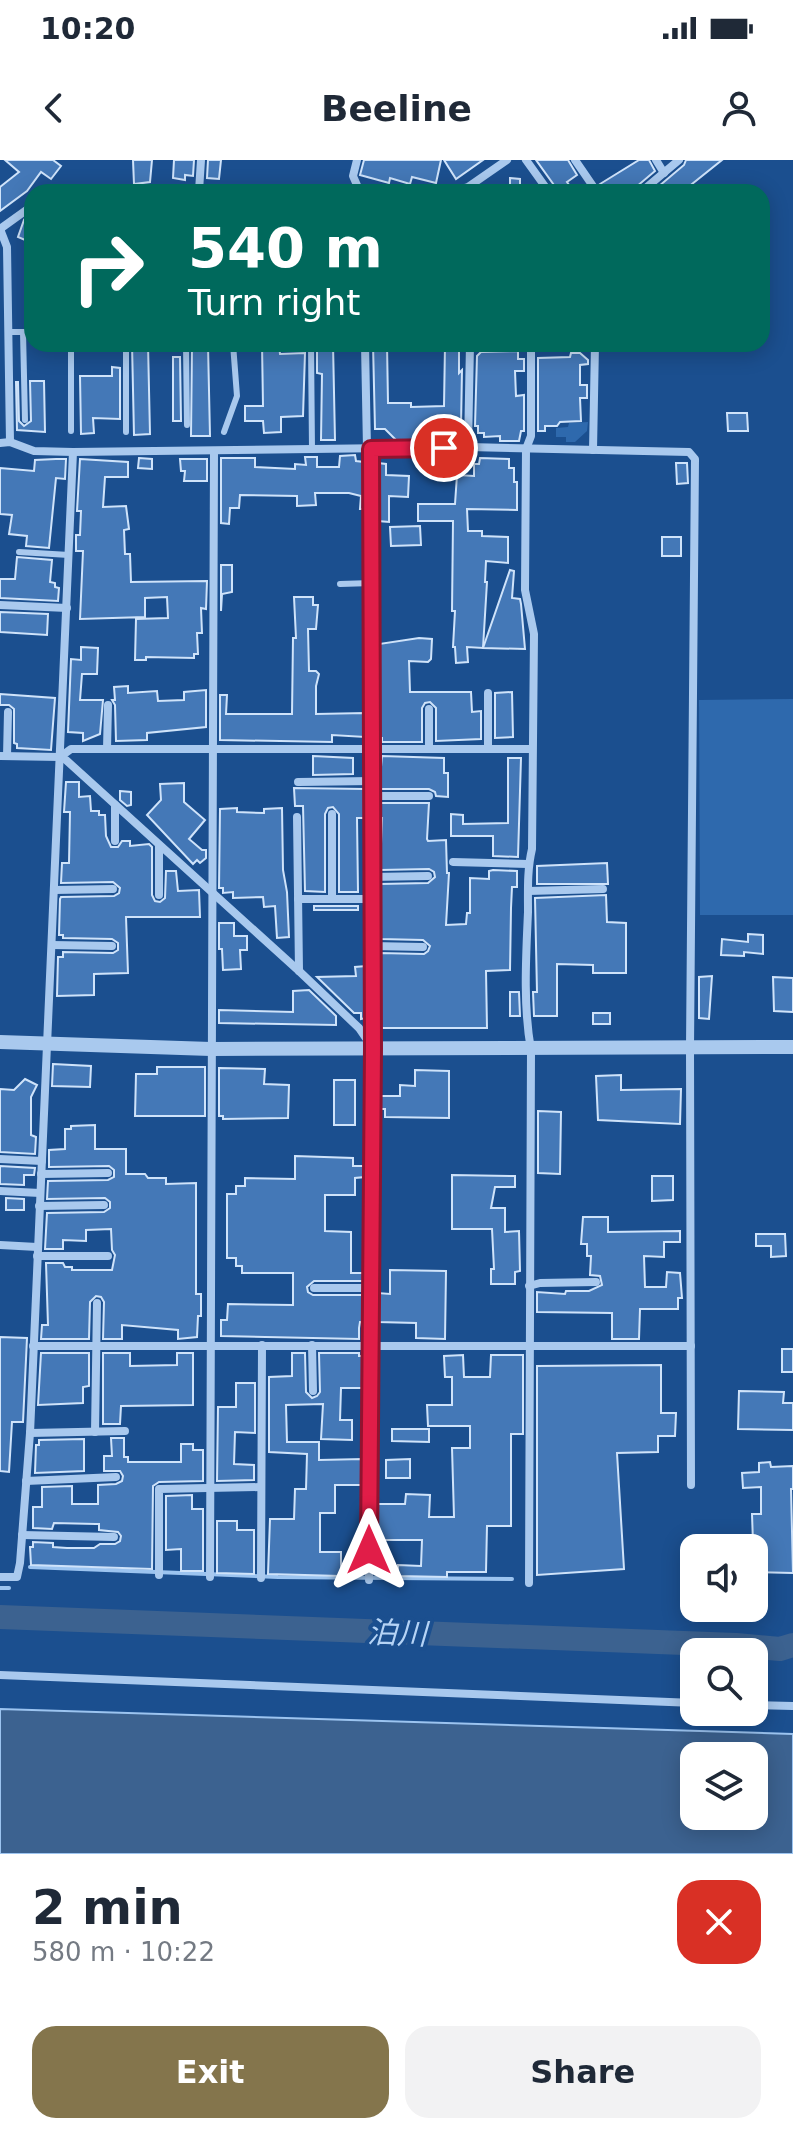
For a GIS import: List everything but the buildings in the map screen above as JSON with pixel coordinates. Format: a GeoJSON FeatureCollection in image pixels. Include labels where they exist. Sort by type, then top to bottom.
{"type":"FeatureCollection","features":[{"type":"Feature","properties":{"kind":"street"},"geometry":{"type":"LineString","coordinates":[[199,184],[201,160]]}},
{"type":"Feature","properties":{"kind":"street"},"geometry":{"type":"LineString","coordinates":[[356,184],[353,176],[357,160]]}},
{"type":"Feature","properties":{"kind":"street"},"geometry":{"type":"LineString","coordinates":[[480,184],[507,160]]}},
{"type":"Feature","properties":{"kind":"street"},"geometry":{"type":"LineString","coordinates":[[526,160],[543,184]]}},
{"type":"Feature","properties":{"kind":"street"},"geometry":{"type":"LineString","coordinates":[[575,160],[592,184]]}},
{"type":"Feature","properties":{"kind":"street"},"geometry":{"type":"LineString","coordinates":[[656,160],[664,173]]}},
{"type":"Feature","properties":{"kind":"street"},"geometry":{"type":"LineString","coordinates":[[651,184],[679,160]]}},
{"type":"Feature","properties":{"kind":"street"},"geometry":{"type":"LineString","coordinates":[[10,442],[7,247],[0,229],[24,212]]}},
{"type":"Feature","properties":{"kind":"street"},"geometry":{"type":"LineString","coordinates":[[365,352],[372,583],[369,1580]]}},
{"type":"Feature","properties":{"kind":"street"},"geometry":{"type":"LineString","coordinates":[[468,447],[470,352]]}},
{"type":"Feature","properties":{"kind":"street"},"geometry":{"type":"LineString","coordinates":[[529,1583],[531,1050],[527,1029],[534,634],[525,590],[526,449],[531,436],[531,352]]}},
{"type":"Feature","properties":{"kind":"street"},"geometry":{"type":"LineString","coordinates":[[593,450],[595,352]]}},
{"type":"Feature","properties":{"kind":"street"},"geometry":{"type":"LineString","coordinates":[[0,443],[10,442],[34,451],[73,452],[468,447],[689,452],[695,459],[690,1047],[691,1485]]}},
{"type":"Feature","properties":{"kind":"street"},"geometry":{"type":"LineString","coordinates":[[0,1577],[17,1577],[30,1433],[73,452]]}},
{"type":"Feature","properties":{"kind":"street"},"geometry":{"type":"LineString","coordinates":[[210,1577],[214,452]]}},
{"type":"Feature","properties":{"kind":"street"},"geometry":{"type":"LineString","coordinates":[[0,605],[67,608]]}},
{"type":"Feature","properties":{"kind":"street"},"geometry":{"type":"LineString","coordinates":[[488,693],[488,748]]}},
{"type":"Feature","properties":{"kind":"street"},"geometry":{"type":"LineString","coordinates":[[107,749],[108,705]]}},
{"type":"Feature","properties":{"kind":"street"},"geometry":{"type":"LineString","coordinates":[[429,709],[429,748]]}},
{"type":"Feature","properties":{"kind":"street"},"geometry":{"type":"LineString","coordinates":[[8,712],[3,756],[60,757],[71,749],[532,749]]}},
{"type":"Feature","properties":{"kind":"street"},"geometry":{"type":"LineString","coordinates":[[60,757],[299,971],[359,1028],[373,1048]]}},
{"type":"Feature","properties":{"kind":"street"},"geometry":{"type":"LineString","coordinates":[[298,782],[372,781]]}},
{"type":"Feature","properties":{"kind":"street"},"geometry":{"type":"LineString","coordinates":[[372,796],[429,796]]}},
{"type":"Feature","properties":{"kind":"street"},"geometry":{"type":"LineString","coordinates":[[115,805],[115,841]]}},
{"type":"Feature","properties":{"kind":"street"},"geometry":{"type":"LineString","coordinates":[[332,814],[332,899]]}},
{"type":"Feature","properties":{"kind":"street"},"geometry":{"type":"LineString","coordinates":[[297,817],[299,971]]}},
{"type":"Feature","properties":{"kind":"street"},"geometry":{"type":"LineString","coordinates":[[159,846],[159,895]]}},
{"type":"Feature","properties":{"kind":"street"},"geometry":{"type":"LineString","coordinates":[[453,862],[528,864]]}},
{"type":"Feature","properties":{"kind":"street"},"geometry":{"type":"LineString","coordinates":[[371,877],[428,876]]}},
{"type":"Feature","properties":{"kind":"street"},"geometry":{"type":"LineString","coordinates":[[54,890],[113,889]]}},
{"type":"Feature","properties":{"kind":"street"},"geometry":{"type":"LineString","coordinates":[[528,891],[603,889]]}},
{"type":"Feature","properties":{"kind":"street"},"geometry":{"type":"LineString","coordinates":[[298,899],[371,899]]}},
{"type":"Feature","properties":{"kind":"street"},"geometry":{"type":"LineString","coordinates":[[52,945],[112,946]]}},
{"type":"Feature","properties":{"kind":"street"},"geometry":{"type":"LineString","coordinates":[[372,946],[423,947]]}},
{"type":"Feature","properties":{"kind":"street"},"geometry":{"type":"LineString","coordinates":[[0,1042],[211,1049],[793,1047]]}},
{"type":"Feature","properties":{"kind":"street"},"geometry":{"type":"LineString","coordinates":[[0,1159],[42,1161]]}},
{"type":"Feature","properties":{"kind":"street"},"geometry":{"type":"LineString","coordinates":[[41,1174],[108,1173]]}},
{"type":"Feature","properties":{"kind":"street"},"geometry":{"type":"LineString","coordinates":[[0,1191],[40,1193]]}},
{"type":"Feature","properties":{"kind":"street"},"geometry":{"type":"LineString","coordinates":[[39,1206],[104,1205]]}},
{"type":"Feature","properties":{"kind":"street"},"geometry":{"type":"LineString","coordinates":[[0,1245],[108,1256]]}},
{"type":"Feature","properties":{"kind":"street"},"geometry":{"type":"LineString","coordinates":[[529,1286],[596,1282]]}},
{"type":"Feature","properties":{"kind":"street"},"geometry":{"type":"LineString","coordinates":[[314,1288],[371,1288]]}},
{"type":"Feature","properties":{"kind":"street"},"geometry":{"type":"LineString","coordinates":[[95,1432],[97,1303]]}},
{"type":"Feature","properties":{"kind":"street"},"geometry":{"type":"LineString","coordinates":[[261,1578],[262,1345]]}},
{"type":"Feature","properties":{"kind":"street"},"geometry":{"type":"LineString","coordinates":[[312,1345],[313,1391]]}},
{"type":"Feature","properties":{"kind":"street"},"geometry":{"type":"LineString","coordinates":[[33,1346],[691,1346]]}},
{"type":"Feature","properties":{"kind":"street"},"geometry":{"type":"LineString","coordinates":[[30,1433],[125,1431]]}},
{"type":"Feature","properties":{"kind":"street"},"geometry":{"type":"LineString","coordinates":[[26,1481],[116,1477]]}},
{"type":"Feature","properties":{"kind":"street"},"geometry":{"type":"LineString","coordinates":[[159,1575],[159,1489],[261,1487]]}},
{"type":"Feature","properties":{"kind":"street"},"geometry":{"type":"LineString","coordinates":[[22,1535],[114,1537]]}},
{"type":"Feature","properties":{"kind":"street"},"geometry":{"type":"LineString","coordinates":[[0,1675],[680,1702]]}},
{"type":"Feature","properties":{"kind":"street"},"geometry":{"type":"LineString","coordinates":[[768,1705],[793,1706]]}},
{"type":"Feature","properties":{"kind":"lane"},"geometry":{"type":"LineString","coordinates":[[8,332],[23,332],[25,420]]}},
{"type":"Feature","properties":{"kind":"lane"},"geometry":{"type":"LineString","coordinates":[[71,352],[71,431]]}},
{"type":"Feature","properties":{"kind":"lane"},"geometry":{"type":"LineString","coordinates":[[126,352],[126,432]]}},
{"type":"Feature","properties":{"kind":"lane"},"geometry":{"type":"LineString","coordinates":[[186,352],[187,425]]}},
{"type":"Feature","properties":{"kind":"lane"},"geometry":{"type":"LineString","coordinates":[[224,432],[237,396],[234,352]]}},
{"type":"Feature","properties":{"kind":"lane"},"geometry":{"type":"LineString","coordinates":[[311,352],[312,450]]}},
{"type":"Feature","properties":{"kind":"lane"},"geometry":{"type":"LineString","coordinates":[[19,552],[69,555]]}},
{"type":"Feature","properties":{"kind":"lane"},"geometry":{"type":"LineString","coordinates":[[340,584],[372,583]]}},
{"type":"Feature","properties":{"kind":"shaded area"},"geometry":{"type":"Polygon","coordinates":[[[588,422],[587,431],[575,442],[566,442],[566,437],[556,437],[556,428],[568,427],[569,423],[588,422]]]}},
{"type":"Feature","properties":{"kind":"shaded area"},"geometry":{"type":"Polygon","coordinates":[[[793,699],[793,915],[700,915],[699,700],[793,699]]]}},
{"type":"Feature","properties":{"kind":"shaded area"},"geometry":{"type":"Polygon","coordinates":[[[0,1709],[793,1734],[793,1854],[0,1854],[0,1709]]]}},
{"type":"Feature","properties":{"kind":"waterway"},"geometry":{"type":"LineString","coordinates":[[30,1567],[278,1577],[512,1579]]}},
{"type":"Feature","properties":{"kind":"waterway"},"geometry":{"type":"LineString","coordinates":[[0,1588],[9,1588]]}},
{"type":"Feature","properties":{"kind":"waterway","name":"泊川"},"geometry":{"type":"LineString","coordinates":[[0,1617],[780,1649],[793,1645]]}},
{"type":"Feature","properties":{"kind":"route"},"geometry":{"type":"LineString","coordinates":[[369,1550],[373,1048],[371,449],[444,448]]}}]}
